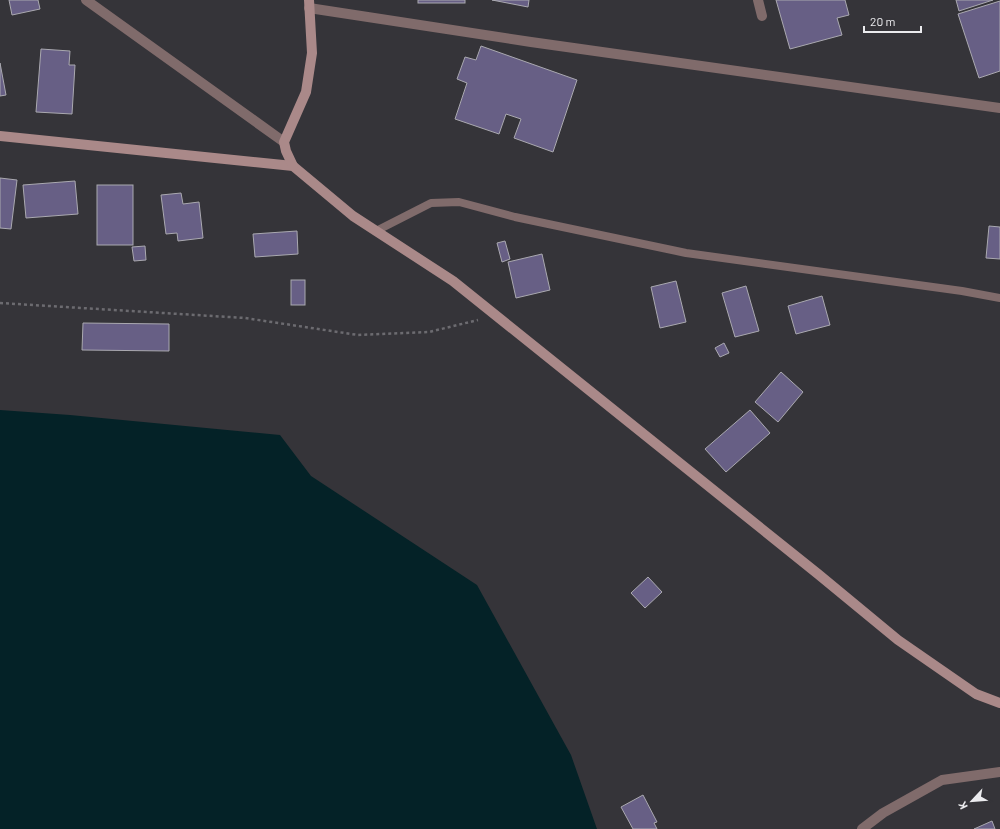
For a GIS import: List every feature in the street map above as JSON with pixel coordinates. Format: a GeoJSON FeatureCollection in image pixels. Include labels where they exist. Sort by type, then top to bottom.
{"type":"FeatureCollection","features":[{"type":"Feature","properties":{"kind":"street"},"geometry":{"type":"LineString","coordinates":[[86,0],[284,142]]}},
{"type":"Feature","properties":{"kind":"street"},"geometry":{"type":"LineString","coordinates":[[758,0],[762,16]]}},
{"type":"Feature","properties":{"kind":"street"},"geometry":{"type":"LineString","coordinates":[[1000,108],[531,42],[309,4],[312,53],[306,92],[284,142],[286,151],[293,166],[353,216],[453,281],[806,564],[898,640],[976,694],[1000,703]]}},
{"type":"Feature","properties":{"kind":"street"},"geometry":{"type":"LineString","coordinates":[[0,136],[293,166]]}},
{"type":"Feature","properties":{"kind":"street"},"geometry":{"type":"LineString","coordinates":[[862,829],[883,813],[942,780],[1000,772]]}},
{"type":"Feature","properties":{"kind":"lane"},"geometry":{"type":"LineString","coordinates":[[376,231],[431,203],[460,202],[515,217],[686,253],[954,290],[1000,298]]}},
{"type":"Feature","properties":{"kind":"path"},"geometry":{"type":"LineString","coordinates":[[0,303],[245,318],[358,335],[429,332],[496,315]]}},
{"type":"Feature","properties":{"kind":"water"},"geometry":{"type":"Polygon","coordinates":[[[0,410],[70,415],[280,435],[311,476],[477,585],[571,755],[597,829],[0,829],[0,410]]]}},
{"type":"Feature","properties":{"kind":"building"},"geometry":{"type":"Polygon","coordinates":[[[9,0],[38,0],[40,9],[12,15],[9,0]]]}},
{"type":"Feature","properties":{"kind":"building"},"geometry":{"type":"Polygon","coordinates":[[[418,0],[465,0],[465,3],[418,3],[418,0]]]}},
{"type":"Feature","properties":{"kind":"building"},"geometry":{"type":"Polygon","coordinates":[[[492,0],[529,0],[528,7],[492,0]]]}},
{"type":"Feature","properties":{"kind":"building"},"geometry":{"type":"Polygon","coordinates":[[[776,0],[845,0],[849,15],[837,18],[842,35],[790,49],[776,0]]]}},
{"type":"Feature","properties":{"kind":"building"},"geometry":{"type":"Polygon","coordinates":[[[956,0],[993,0],[959,11],[956,0]]]}},
{"type":"Feature","properties":{"kind":"building"},"geometry":{"type":"Polygon","coordinates":[[[1000,1],[1000,71],[979,78],[958,14],[1000,1]]]}},
{"type":"Feature","properties":{"kind":"building"},"geometry":{"type":"Polygon","coordinates":[[[481,46],[577,80],[553,152],[514,138],[521,119],[506,114],[499,134],[455,119],[467,83],[457,79],[465,57],[476,60],[481,46]]]}},
{"type":"Feature","properties":{"kind":"building"},"geometry":{"type":"Polygon","coordinates":[[[41,49],[70,51],[69,65],[75,65],[72,114],[36,112],[41,49]]]}},
{"type":"Feature","properties":{"kind":"building"},"geometry":{"type":"Polygon","coordinates":[[[0,63],[6,95],[0,96],[0,63]]]}},
{"type":"Feature","properties":{"kind":"building"},"geometry":{"type":"Polygon","coordinates":[[[0,178],[17,180],[11,229],[0,228],[0,178]]]}},
{"type":"Feature","properties":{"kind":"building"},"geometry":{"type":"Polygon","coordinates":[[[75,181],[78,214],[26,218],[23,185],[75,181]]]}},
{"type":"Feature","properties":{"kind":"building"},"geometry":{"type":"Polygon","coordinates":[[[97,185],[133,185],[133,245],[97,245],[97,185]]]}},
{"type":"Feature","properties":{"kind":"building"},"geometry":{"type":"Polygon","coordinates":[[[181,193],[183,204],[199,202],[203,238],[178,241],[177,233],[166,234],[161,195],[181,193]]]}},
{"type":"Feature","properties":{"kind":"building"},"geometry":{"type":"Polygon","coordinates":[[[989,226],[1000,227],[1000,259],[986,258],[989,226]]]}},
{"type":"Feature","properties":{"kind":"building"},"geometry":{"type":"Polygon","coordinates":[[[297,231],[298,254],[255,257],[253,234],[297,231]]]}},
{"type":"Feature","properties":{"kind":"building"},"geometry":{"type":"Polygon","coordinates":[[[505,241],[510,259],[502,262],[497,243],[505,241]]]}},
{"type":"Feature","properties":{"kind":"building"},"geometry":{"type":"Polygon","coordinates":[[[145,246],[146,260],[134,261],[132,247],[145,246]]]}},
{"type":"Feature","properties":{"kind":"building"},"geometry":{"type":"Polygon","coordinates":[[[542,254],[550,290],[516,298],[508,262],[542,254]]]}},
{"type":"Feature","properties":{"kind":"building"},"geometry":{"type":"Polygon","coordinates":[[[291,280],[305,280],[305,305],[291,305],[291,280]]]}},
{"type":"Feature","properties":{"kind":"building"},"geometry":{"type":"Polygon","coordinates":[[[676,281],[686,322],[660,328],[651,287],[676,281]]]}},
{"type":"Feature","properties":{"kind":"building"},"geometry":{"type":"Polygon","coordinates":[[[746,286],[759,331],[735,337],[722,293],[746,286]]]}},
{"type":"Feature","properties":{"kind":"building"},"geometry":{"type":"Polygon","coordinates":[[[822,296],[830,325],[796,334],[788,306],[822,296]]]}},
{"type":"Feature","properties":{"kind":"building"},"geometry":{"type":"Polygon","coordinates":[[[83,323],[169,324],[169,351],[82,350],[83,323]]]}},
{"type":"Feature","properties":{"kind":"building"},"geometry":{"type":"Polygon","coordinates":[[[724,343],[729,353],[720,357],[715,348],[724,343]]]}},
{"type":"Feature","properties":{"kind":"building"},"geometry":{"type":"Polygon","coordinates":[[[781,372],[803,392],[778,422],[755,402],[781,372]]]}},
{"type":"Feature","properties":{"kind":"building"},"geometry":{"type":"Polygon","coordinates":[[[750,410],[770,433],[726,472],[705,449],[750,410]]]}},
{"type":"Feature","properties":{"kind":"building"},"geometry":{"type":"Polygon","coordinates":[[[648,577],[662,592],[645,608],[631,593],[648,577]]]}},
{"type":"Feature","properties":{"kind":"building"},"geometry":{"type":"Polygon","coordinates":[[[643,795],[657,822],[654,823],[657,829],[633,829],[621,807],[643,795]]]}},
{"type":"Feature","properties":{"kind":"building"},"geometry":{"type":"Polygon","coordinates":[[[992,821],[995,829],[974,829],[992,821]]]}}]}
